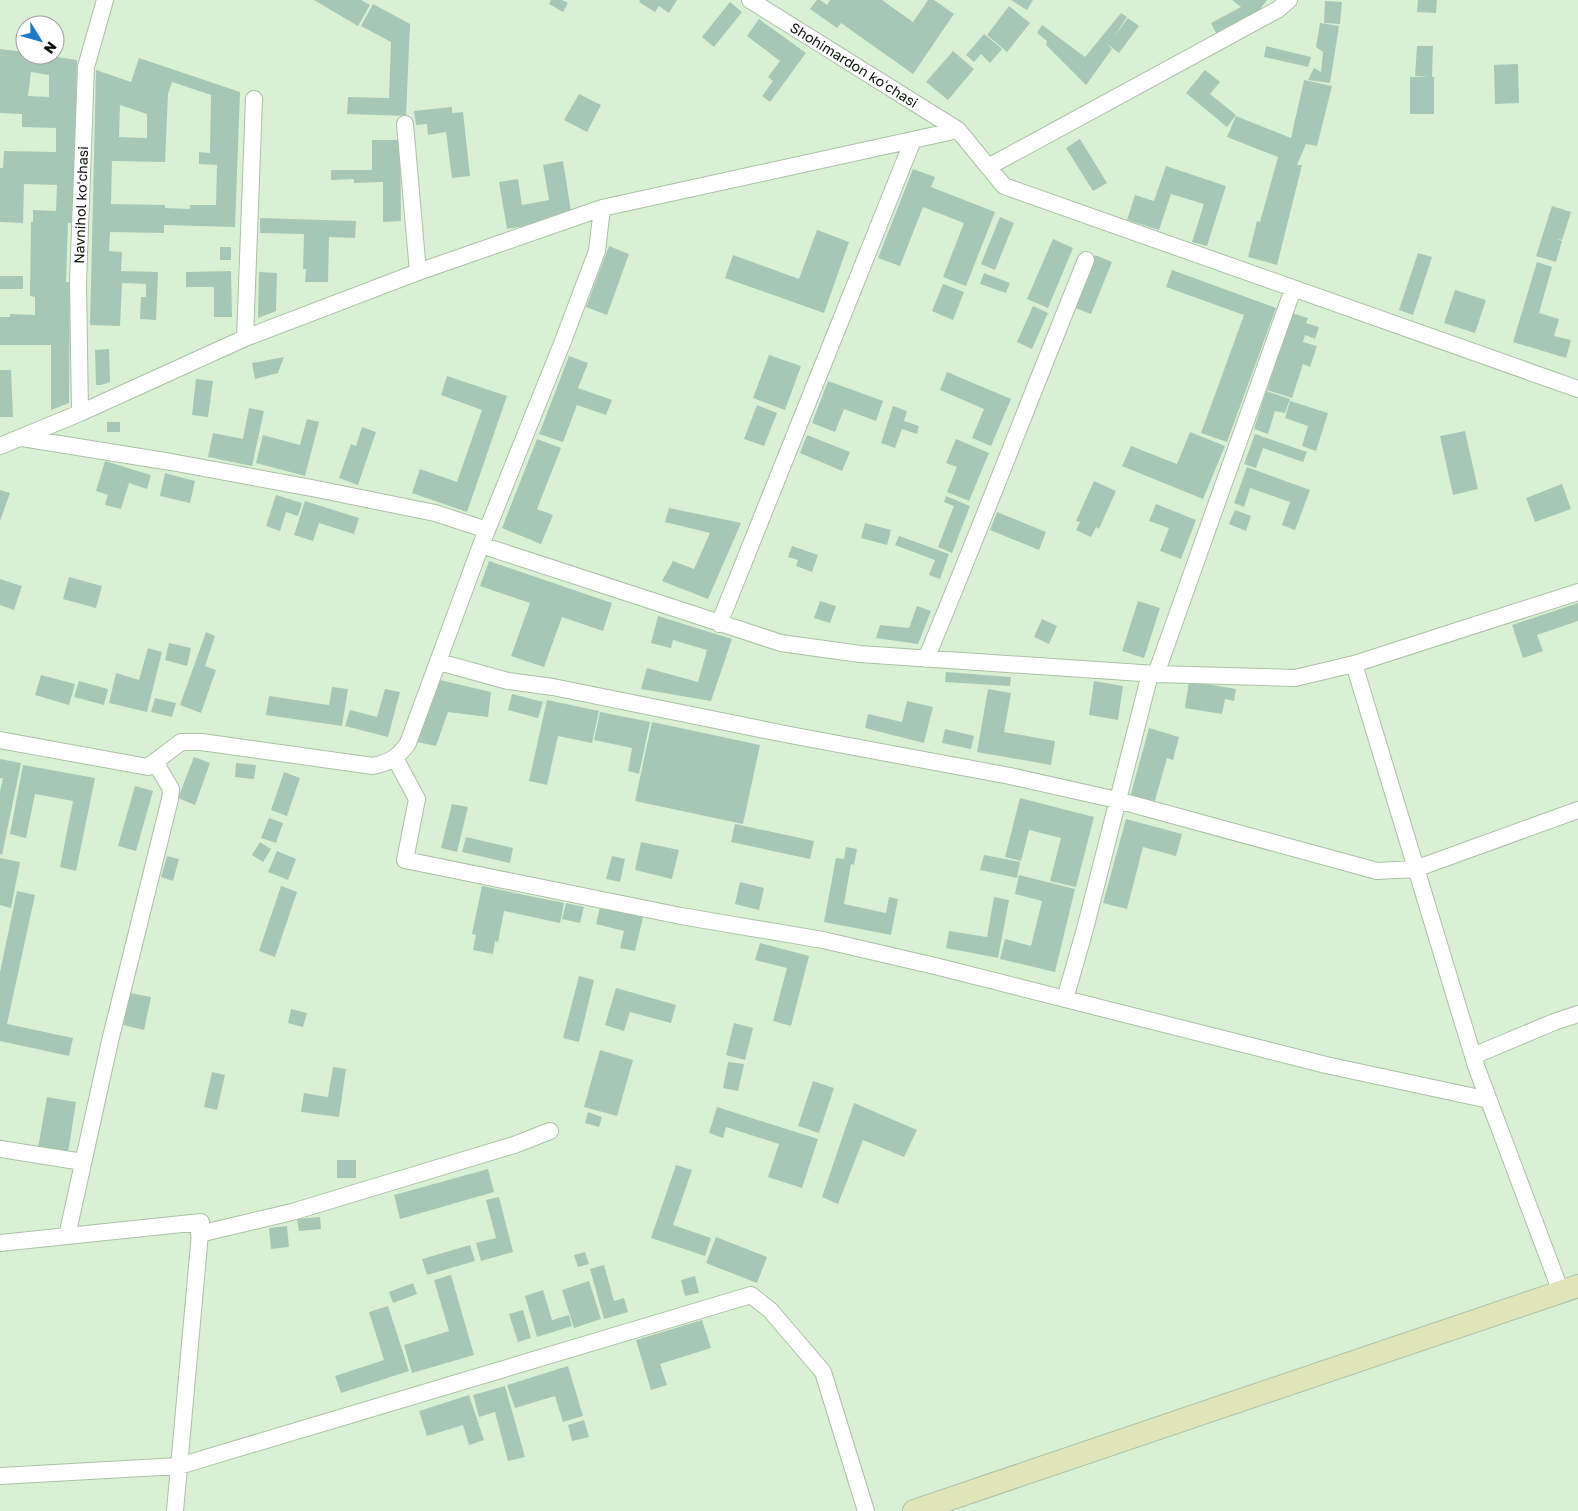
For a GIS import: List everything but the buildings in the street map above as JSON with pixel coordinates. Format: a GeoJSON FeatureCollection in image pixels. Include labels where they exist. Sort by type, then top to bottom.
{"type":"FeatureCollection","features":[{"type":"Feature","properties":{"kind":"main road"},"geometry":{"type":"LineString","coordinates":[[914,1511],[1570,1289]]}},
{"type":"Feature","properties":{"kind":"street","name":"Navnihol koʻchasi"},"geometry":{"type":"LineString","coordinates":[[80,413],[78,282],[86,67],[105,0]]}},
{"type":"Feature","properties":{"kind":"street","name":"Shohimardon koʻchasi"},"geometry":{"type":"LineString","coordinates":[[750,0],[958,130],[1004,186],[1578,389]]}},
{"type":"Feature","properties":{"kind":"street"},"geometry":{"type":"LineString","coordinates":[[988,166],[1277,10],[1290,0]]}},
{"type":"Feature","properties":{"kind":"street"},"geometry":{"type":"LineString","coordinates":[[245,338],[254,99]]}},
{"type":"Feature","properties":{"kind":"street"},"geometry":{"type":"LineString","coordinates":[[405,124],[418,272]]}},
{"type":"Feature","properties":{"kind":"street"},"geometry":{"type":"LineString","coordinates":[[0,446],[80,413],[245,338],[418,272],[602,208],[958,130]]}},
{"type":"Feature","properties":{"kind":"street"},"geometry":{"type":"LineString","coordinates":[[720,624],[913,140]]}},
{"type":"Feature","properties":{"kind":"street"},"geometry":{"type":"LineString","coordinates":[[0,740],[148,767],[181,742],[201,742],[373,766],[387,762],[400,754],[408,743],[484,537],[597,251],[602,208]]}},
{"type":"Feature","properties":{"kind":"street"},"geometry":{"type":"LineString","coordinates":[[926,659],[973,546],[1025,410],[1086,260]]}},
{"type":"Feature","properties":{"kind":"street"},"geometry":{"type":"LineString","coordinates":[[1065,999],[1085,929],[1117,800],[1153,674],[1293,289]]}},
{"type":"Feature","properties":{"kind":"street"},"geometry":{"type":"LineString","coordinates":[[20,438],[171,462],[435,513],[484,537],[720,624],[780,642],[860,654],[1153,674],[1295,678],[1354,664],[1578,592]]}},
{"type":"Feature","properties":{"kind":"street"},"geometry":{"type":"LineString","coordinates":[[439,662],[508,681],[553,687],[790,735],[1010,776],[1117,800],[1329,859],[1377,870],[1415,869],[1578,810]]}},
{"type":"Feature","properties":{"kind":"street"},"geometry":{"type":"LineString","coordinates":[[1354,664],[1473,1056],[1489,1100],[1570,1289]]}},
{"type":"Feature","properties":{"kind":"street"},"geometry":{"type":"LineString","coordinates":[[395,758],[417,799],[405,860],[681,916],[823,940],[1326,1065],[1489,1100]]}},
{"type":"Feature","properties":{"kind":"street"},"geometry":{"type":"LineString","coordinates":[[67,1236],[110,1041],[170,799],[170,789],[155,762]]}},
{"type":"Feature","properties":{"kind":"street"},"geometry":{"type":"LineString","coordinates":[[1473,1056],[1578,1014]]}},
{"type":"Feature","properties":{"kind":"street"},"geometry":{"type":"LineString","coordinates":[[200,1234],[292,1212],[350,1195],[514,1145],[550,1131]]}},
{"type":"Feature","properties":{"kind":"street"},"geometry":{"type":"LineString","coordinates":[[0,1148],[83,1162]]}},
{"type":"Feature","properties":{"kind":"street"},"geometry":{"type":"LineString","coordinates":[[0,1243],[200,1222],[175,1511]]}},
{"type":"Feature","properties":{"kind":"street"},"geometry":{"type":"LineString","coordinates":[[0,1476],[179,1466],[751,1295],[770,1310],[823,1372],[866,1511]]}}]}
